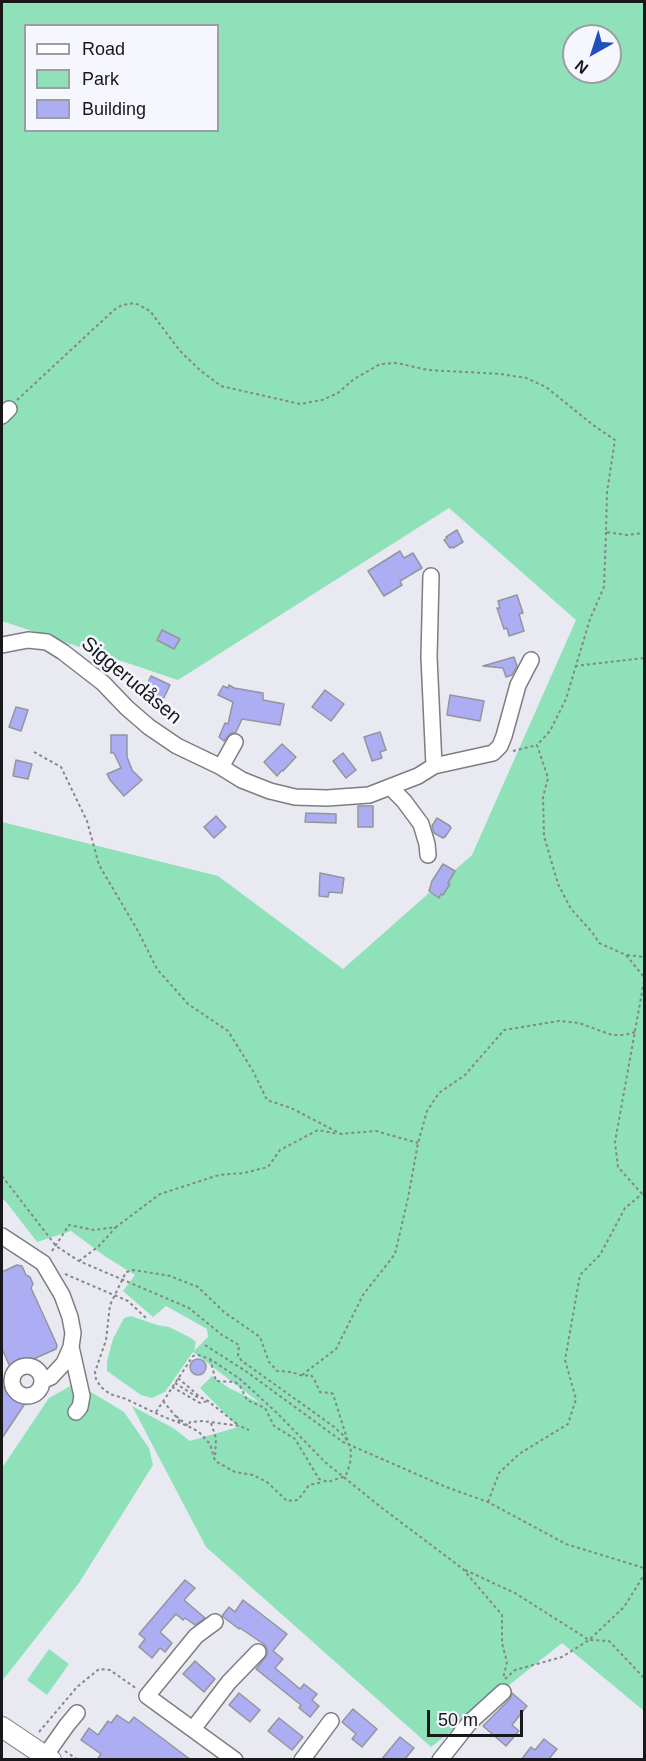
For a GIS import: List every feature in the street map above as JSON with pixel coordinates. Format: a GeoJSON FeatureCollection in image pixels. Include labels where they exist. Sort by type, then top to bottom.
{"type":"FeatureCollection","features":[{"type":"Feature","properties":{"kind":"main road"},"geometry":{"type":"LineString","coordinates":[[2,1727],[38,1751]]}},
{"type":"Feature","properties":{"kind":"street"},"geometry":{"type":"LineString","coordinates":[[431,576],[429,657],[434,766]]}},
{"type":"Feature","properties":{"kind":"street","name":"Siggerudåsen"},"geometry":{"type":"LineString","coordinates":[[2,645],[34,640],[55,646],[103,683],[149,727],[177,746],[242,780],[270,791],[295,797],[327,798],[369,795],[418,776],[434,766],[493,753]]}},
{"type":"Feature","properties":{"kind":"street"},"geometry":{"type":"LineString","coordinates":[[493,753],[500,746],[518,685],[531,660]]}},
{"type":"Feature","properties":{"kind":"street"},"geometry":{"type":"LineString","coordinates":[[221,767],[235,742]]}},
{"type":"Feature","properties":{"kind":"street"},"geometry":{"type":"LineString","coordinates":[[390,787],[412,811],[421,825],[428,855]]}},
{"type":"Feature","properties":{"kind":"street"},"geometry":{"type":"LineString","coordinates":[[2,1236],[43,1263],[62,1295],[70,1317],[73,1333],[72,1347],[82,1396],[80,1407],[76,1412]]}},
{"type":"Feature","properties":{"kind":"street"},"geometry":{"type":"LineString","coordinates":[[42,1381],[51,1377],[64,1363],[72,1347]]}},
{"type":"Feature","properties":{"kind":"street"},"geometry":{"type":"LineString","coordinates":[[215,1622],[196,1636],[147,1696],[235,1760]]}},
{"type":"Feature","properties":{"kind":"street"},"geometry":{"type":"LineString","coordinates":[[193,1729],[229,1682],[258,1652]]}},
{"type":"Feature","properties":{"kind":"street"},"geometry":{"type":"LineString","coordinates":[[440,1760],[470,1722],[502,1692]]}},
{"type":"Feature","properties":{"kind":"street"},"geometry":{"type":"LineString","coordinates":[[38,1751],[77,1713]]}},
{"type":"Feature","properties":{"kind":"street"},"geometry":{"type":"LineString","coordinates":[[302,1760],[331,1721]]}},
{"type":"Feature","properties":{"kind":"path"},"geometry":{"type":"LineString","coordinates":[[5,412],[114,310],[122,305],[135,303],[150,311],[180,351],[201,372],[221,386],[300,404],[322,400],[338,393],[380,364],[397,363],[428,369],[517,376],[546,387],[615,440],[607,492],[604,587],[590,619],[566,699],[550,731],[537,745],[511,752],[493,753]]}},
{"type":"Feature","properties":{"kind":"path"},"geometry":{"type":"LineString","coordinates":[[606,532],[645,533]]}},
{"type":"Feature","properties":{"kind":"path"},"geometry":{"type":"LineString","coordinates":[[575,666],[644,659]]}},
{"type":"Feature","properties":{"kind":"path"},"geometry":{"type":"LineString","coordinates":[[537,745],[548,778],[543,797],[544,836],[558,884],[571,909],[592,932],[599,944],[626,955],[645,957]]}},
{"type":"Feature","properties":{"kind":"path"},"geometry":{"type":"LineString","coordinates":[[34,752],[61,767],[87,821],[99,865],[158,969],[188,1004],[228,1031],[253,1071],[267,1100],[291,1108],[341,1134]]}},
{"type":"Feature","properties":{"kind":"path"},"geometry":{"type":"LineString","coordinates":[[488,1502],[499,1473],[519,1454],[568,1424],[576,1399],[565,1360],[580,1275],[600,1255],[625,1208],[643,1195],[618,1167],[615,1142],[645,979],[626,955]]}},
{"type":"Feature","properties":{"kind":"path"},"geometry":{"type":"LineString","coordinates":[[302,1375],[336,1349],[363,1295],[394,1254],[408,1198],[418,1143],[427,1111],[439,1093],[465,1075],[504,1030],[559,1021],[579,1023],[612,1035],[635,1032]]}},
{"type":"Feature","properties":{"kind":"path"},"geometry":{"type":"LineString","coordinates":[[79,1261],[99,1246],[116,1227],[160,1194],[219,1175],[244,1173],[268,1167],[280,1150],[318,1130],[341,1134],[376,1131],[418,1143]]}},
{"type":"Feature","properties":{"kind":"path"},"geometry":{"type":"LineString","coordinates":[[2,1176],[56,1246],[79,1261],[189,1308],[222,1335],[239,1345],[237,1356],[242,1361],[333,1426],[350,1445]]}},
{"type":"Feature","properties":{"kind":"path"},"geometry":{"type":"LineString","coordinates":[[116,1227],[94,1230],[69,1225],[43,1263],[115,1294],[128,1301],[146,1318]]}},
{"type":"Feature","properties":{"kind":"path"},"geometry":{"type":"LineString","coordinates":[[134,1270],[170,1276],[198,1287],[224,1312],[260,1337],[269,1362],[274,1368],[280,1372],[302,1375],[312,1376],[320,1392],[333,1394],[350,1445],[350,1464],[343,1477],[331,1482],[309,1485],[298,1500],[286,1501],[267,1482],[235,1472],[215,1461],[210,1444],[199,1432],[126,1398],[110,1394],[100,1387],[95,1372],[106,1340],[110,1305],[126,1272],[134,1270]]}},
{"type":"Feature","properties":{"kind":"path"},"geometry":{"type":"LineString","coordinates":[[205,1345],[247,1372],[334,1438],[446,1487],[488,1502],[566,1544],[645,1568]]}},
{"type":"Feature","properties":{"kind":"path"},"geometry":{"type":"LineString","coordinates":[[155,1413],[193,1356],[198,1355],[210,1359],[240,1379],[343,1477],[463,1569],[502,1615],[502,1642],[507,1662],[503,1680],[515,1670],[562,1656],[589,1640],[624,1606],[645,1575]]}},
{"type":"Feature","properties":{"kind":"path"},"geometry":{"type":"LineString","coordinates":[[210,1359],[216,1381],[235,1382],[240,1386],[247,1400],[265,1408],[274,1425],[295,1440],[323,1482]]}},
{"type":"Feature","properties":{"kind":"path"},"geometry":{"type":"LineString","coordinates":[[178,1378],[200,1397]]}},
{"type":"Feature","properties":{"kind":"path"},"geometry":{"type":"LineString","coordinates":[[175,1383],[208,1401],[240,1426],[249,1430]]}},
{"type":"Feature","properties":{"kind":"path"},"geometry":{"type":"LineString","coordinates":[[172,1387],[200,1403],[208,1401]]}},
{"type":"Feature","properties":{"kind":"path"},"geometry":{"type":"LineString","coordinates":[[163,1401],[182,1424]]}},
{"type":"Feature","properties":{"kind":"path"},"geometry":{"type":"LineString","coordinates":[[176,1416],[188,1426]]}},
{"type":"Feature","properties":{"kind":"path"},"geometry":{"type":"LineString","coordinates":[[188,1426],[190,1422],[211,1422],[240,1426]]}},
{"type":"Feature","properties":{"kind":"path"},"geometry":{"type":"LineString","coordinates":[[211,1422],[216,1438],[215,1461]]}},
{"type":"Feature","properties":{"kind":"path"},"geometry":{"type":"LineString","coordinates":[[463,1569],[515,1593],[589,1640],[609,1641],[645,1678]]}},
{"type":"Feature","properties":{"kind":"path"},"geometry":{"type":"LineString","coordinates":[[38,1751],[77,1687],[99,1669],[114,1672],[147,1696]]}},
{"type":"Feature","properties":{"kind":"green space"},"geometry":{"type":"Polygon","coordinates":[[[2,2],[644,2],[644,1711],[562,1643],[431,1747],[206,1547],[132,1406],[173,1428],[190,1441],[238,1427],[200,1388],[212,1376],[229,1388],[260,1403],[193,1352],[165,1392],[152,1398],[141,1395],[107,1371],[107,1361],[113,1339],[124,1318],[131,1316],[169,1327],[196,1342],[194,1351],[208,1337],[207,1329],[166,1306],[153,1317],[123,1291],[135,1275],[71,1231],[37,1242],[2,1198],[2,822],[218,876],[343,969],[472,855],[576,620],[449,508],[178,680],[2,621],[2,2]]]}},
{"type":"Feature","properties":{"kind":"green space"},"geometry":{"type":"Polygon","coordinates":[[[76,1383],[124,1412],[149,1448],[153,1465],[79,1583],[2,1681],[2,1468],[49,1398],[76,1383]]]}},
{"type":"Feature","properties":{"kind":"green space"},"geometry":{"type":"Polygon","coordinates":[[[49,1649],[69,1664],[47,1695],[27,1680],[49,1649]]]}},
{"type":"Feature","properties":{"kind":"building"},"geometry":{"type":"Polygon","coordinates":[[[457,530],[463,542],[450,548],[444,540],[457,530]]]}},
{"type":"Feature","properties":{"kind":"building"},"geometry":{"type":"Polygon","coordinates":[[[400,551],[404,558],[413,553],[422,568],[400,581],[402,585],[384,596],[368,571],[400,551]]]}},
{"type":"Feature","properties":{"kind":"building"},"geometry":{"type":"Polygon","coordinates":[[[517,595],[523,613],[519,614],[524,631],[509,636],[507,628],[504,629],[497,608],[500,608],[498,601],[517,595]]]}},
{"type":"Feature","properties":{"kind":"building"},"geometry":{"type":"Polygon","coordinates":[[[162,630],[180,639],[174,649],[157,640],[162,630]]]}},
{"type":"Feature","properties":{"kind":"building"},"geometry":{"type":"Polygon","coordinates":[[[514,657],[517,666],[512,675],[506,677],[503,668],[483,666],[514,657]]]}},
{"type":"Feature","properties":{"kind":"building"},"geometry":{"type":"Polygon","coordinates":[[[151,676],[170,685],[160,706],[144,698],[143,693],[151,676]]]}},
{"type":"Feature","properties":{"kind":"building"},"geometry":{"type":"Polygon","coordinates":[[[229,685],[263,693],[263,700],[284,704],[280,725],[242,719],[236,732],[230,734],[224,741],[219,737],[225,723],[228,724],[233,702],[218,695],[223,686],[228,688],[229,685]]]}},
{"type":"Feature","properties":{"kind":"building"},"geometry":{"type":"Polygon","coordinates":[[[325,690],[344,704],[331,721],[312,707],[325,690]]]}},
{"type":"Feature","properties":{"kind":"building"},"geometry":{"type":"Polygon","coordinates":[[[450,695],[484,701],[480,721],[447,715],[450,695]]]}},
{"type":"Feature","properties":{"kind":"building"},"geometry":{"type":"Polygon","coordinates":[[[16,707],[28,710],[21,731],[9,727],[16,707]]]}},
{"type":"Feature","properties":{"kind":"building"},"geometry":{"type":"Polygon","coordinates":[[[380,732],[386,750],[380,752],[382,758],[372,761],[364,737],[380,732]]]}},
{"type":"Feature","properties":{"kind":"building"},"geometry":{"type":"Polygon","coordinates":[[[111,735],[127,735],[127,757],[133,772],[142,780],[124,796],[107,774],[121,768],[114,753],[111,753],[111,735]]]}},
{"type":"Feature","properties":{"kind":"building"},"geometry":{"type":"Polygon","coordinates":[[[282,744],[296,757],[277,776],[264,762],[282,744]]]}},
{"type":"Feature","properties":{"kind":"building"},"geometry":{"type":"Polygon","coordinates":[[[343,753],[356,770],[346,778],[333,761],[343,753]]]}},
{"type":"Feature","properties":{"kind":"building"},"geometry":{"type":"Polygon","coordinates":[[[16,760],[32,764],[28,779],[13,776],[16,760]]]}},
{"type":"Feature","properties":{"kind":"building"},"geometry":{"type":"Polygon","coordinates":[[[358,806],[373,806],[373,827],[358,827],[358,806]]]}},
{"type":"Feature","properties":{"kind":"building"},"geometry":{"type":"Polygon","coordinates":[[[306,813],[336,814],[336,823],[305,822],[306,813]]]}},
{"type":"Feature","properties":{"kind":"building"},"geometry":{"type":"Polygon","coordinates":[[[216,816],[226,827],[214,838],[204,827],[216,816]]]}},
{"type":"Feature","properties":{"kind":"building"},"geometry":{"type":"Polygon","coordinates":[[[437,818],[451,828],[443,838],[434,833],[432,826],[437,818]]]}},
{"type":"Feature","properties":{"kind":"building"},"geometry":{"type":"Polygon","coordinates":[[[443,864],[455,871],[448,883],[450,884],[439,898],[429,891],[432,881],[443,864]]]}},
{"type":"Feature","properties":{"kind":"building"},"geometry":{"type":"Polygon","coordinates":[[[320,873],[344,878],[342,893],[329,892],[328,897],[319,896],[320,873]]]}},
{"type":"Feature","properties":{"kind":"building"},"geometry":{"type":"Polygon","coordinates":[[[17,1265],[22,1266],[26,1275],[30,1277],[33,1284],[31,1288],[57,1345],[56,1349],[11,1369],[2,1349],[2,1272],[17,1265]]]}},
{"type":"Feature","properties":{"kind":"building"},"geometry":{"type":"Polygon","coordinates":[[[195,1359],[201,1359],[206,1367],[204,1373],[195,1375],[190,1370],[190,1364],[195,1359]]]}},
{"type":"Feature","properties":{"kind":"building"},"geometry":{"type":"Polygon","coordinates":[[[2,1386],[26,1402],[2,1438],[2,1386]]]}},
{"type":"Feature","properties":{"kind":"building"},"geometry":{"type":"Polygon","coordinates":[[[185,1580],[195,1588],[184,1600],[205,1618],[195,1625],[176,1614],[160,1632],[172,1643],[165,1652],[160,1648],[152,1658],[139,1647],[145,1639],[139,1634],[185,1580]]]}},
{"type":"Feature","properties":{"kind":"building"},"geometry":{"type":"Polygon","coordinates":[[[243,1600],[287,1634],[273,1651],[283,1659],[275,1668],[300,1689],[304,1684],[317,1694],[312,1700],[319,1706],[310,1717],[299,1708],[301,1705],[256,1669],[267,1655],[265,1645],[222,1616],[229,1607],[235,1612],[243,1600]]]}},
{"type":"Feature","properties":{"kind":"building"},"geometry":{"type":"Polygon","coordinates":[[[195,1661],[215,1679],[204,1692],[183,1674],[195,1661]]]}},
{"type":"Feature","properties":{"kind":"building"},"geometry":{"type":"Polygon","coordinates":[[[239,1693],[260,1710],[250,1722],[229,1705],[239,1693]]]}},
{"type":"Feature","properties":{"kind":"building"},"geometry":{"type":"Polygon","coordinates":[[[512,1693],[527,1706],[512,1725],[519,1731],[506,1746],[483,1726],[510,1699],[512,1693]]]}},
{"type":"Feature","properties":{"kind":"building"},"geometry":{"type":"Polygon","coordinates":[[[353,1709],[377,1729],[362,1747],[352,1739],[356,1734],[342,1722],[353,1709]]]}},
{"type":"Feature","properties":{"kind":"building"},"geometry":{"type":"Polygon","coordinates":[[[117,1715],[129,1723],[134,1717],[191,1760],[97,1760],[101,1754],[81,1740],[89,1728],[98,1735],[108,1721],[111,1723],[117,1715]]]}},
{"type":"Feature","properties":{"kind":"building"},"geometry":{"type":"Polygon","coordinates":[[[279,1718],[303,1737],[292,1750],[268,1731],[279,1718]]]}},
{"type":"Feature","properties":{"kind":"building"},"geometry":{"type":"Polygon","coordinates":[[[400,1737],[414,1748],[404,1760],[381,1760],[400,1737]]]}},
{"type":"Feature","properties":{"kind":"building"},"geometry":{"type":"Polygon","coordinates":[[[544,1739],[557,1749],[548,1760],[521,1760],[531,1747],[535,1750],[544,1739]]]}}]}
